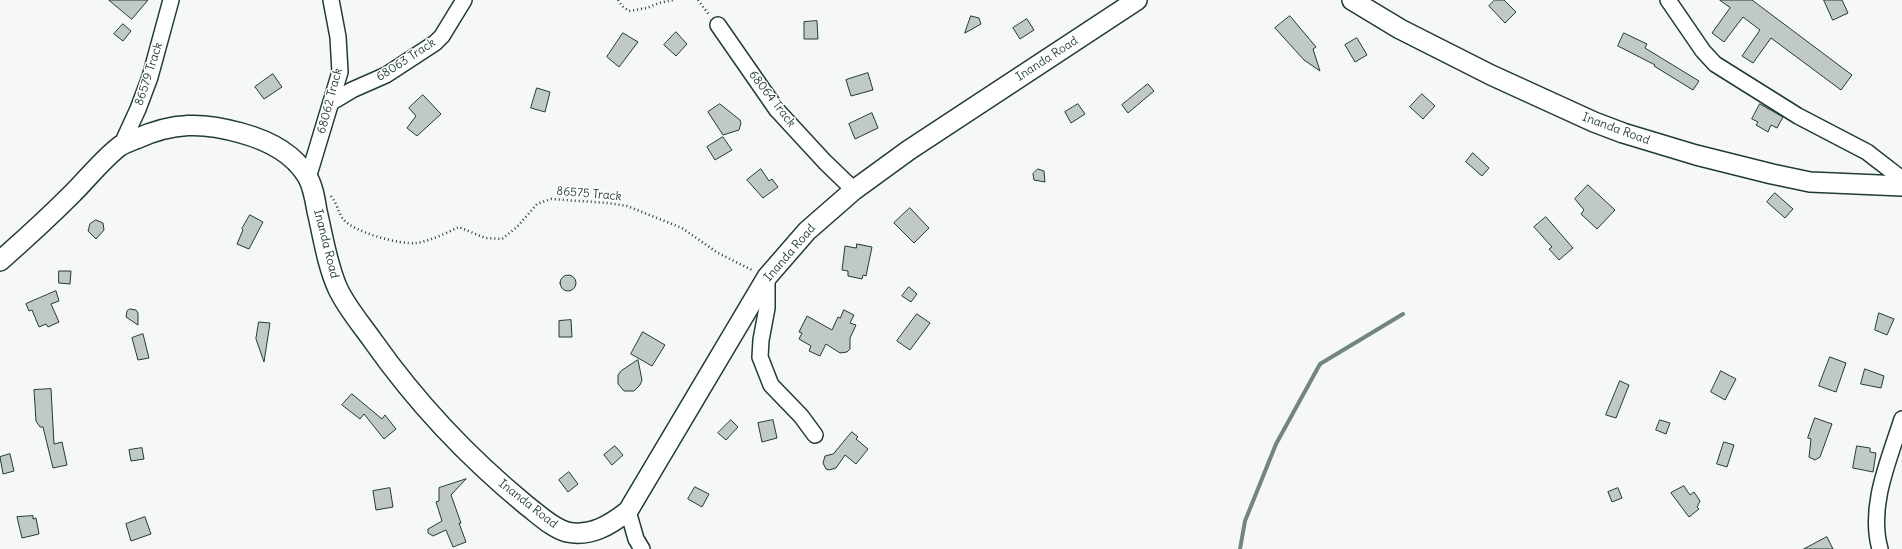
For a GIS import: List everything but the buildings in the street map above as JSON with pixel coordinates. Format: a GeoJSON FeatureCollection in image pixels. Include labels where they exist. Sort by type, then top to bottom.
{"type":"FeatureCollection","features":[{"type":"Feature","properties":{"kind":"street","name":"86579 Track"},"geometry":{"type":"LineString","coordinates":[[121,146],[138,109],[150,77],[171,0]]}},
{"type":"Feature","properties":{"kind":"street","name":"68062 Track"},"geometry":{"type":"LineString","coordinates":[[311,186],[340,72],[340,56],[331,0]]}},
{"type":"Feature","properties":{"kind":"street","name":"68063 Track"},"geometry":{"type":"LineString","coordinates":[[332,102],[352,90],[386,75],[435,42],[442,36],[464,0]]}},
{"type":"Feature","properties":{"kind":"street","name":"Inanda Road"},"geometry":{"type":"LineString","coordinates":[[0,261],[43,223],[121,146],[150,132],[177,125],[201,125],[223,128],[252,136],[276,146],[296,162],[311,186],[331,269],[338,289],[353,315],[393,370],[448,432],[507,489],[541,517],[564,531],[589,533],[613,522],[628,511],[767,277],[807,231],[854,190],[909,150],[1137,0]]}},
{"type":"Feature","properties":{"kind":"street","name":"Inanda Road"},"geometry":{"type":"LineString","coordinates":[[1352,0],[1400,29],[1491,75],[1594,122],[1623,133],[1696,155],[1810,182],[1902,186]]}},
{"type":"Feature","properties":{"kind":"street"},"geometry":{"type":"LineString","coordinates":[[1668,0],[1703,51],[1715,64],[1798,116],[1867,152],[1902,179]]}},
{"type":"Feature","properties":{"kind":"street","name":"68064 Track"},"geometry":{"type":"LineString","coordinates":[[718,25],[777,110],[825,162],[854,190]]}},
{"type":"Feature","properties":{"kind":"street"},"geometry":{"type":"LineString","coordinates":[[767,277],[767,308],[760,340],[760,357],[771,385],[801,416],[815,435]]}},
{"type":"Feature","properties":{"kind":"street"},"geometry":{"type":"LineString","coordinates":[[1880,549],[1877,540],[1877,505],[1902,419]]}},
{"type":"Feature","properties":{"kind":"street"},"geometry":{"type":"LineString","coordinates":[[628,511],[636,539],[642,549]]}},
{"type":"Feature","properties":{"kind":"path"},"geometry":{"type":"LineString","coordinates":[[618,0],[622,6],[629,11],[647,8],[659,3],[673,0]]}},
{"type":"Feature","properties":{"kind":"path"},"geometry":{"type":"LineString","coordinates":[[698,0],[718,25]]}},
{"type":"Feature","properties":{"kind":"path","name":"86575 Track"},"geometry":{"type":"LineString","coordinates":[[311,186],[331,196],[340,210],[343,219],[356,230],[378,237],[415,243],[436,237],[459,227],[485,238],[502,239],[517,227],[537,204],[551,199],[580,200],[627,206],[682,228],[718,253],[767,277]]}},
{"type":"Feature","properties":{"kind":"waterway"},"geometry":{"type":"LineString","coordinates":[[1240,549],[1245,521],[1276,444],[1320,364],[1403,314]]}}]}
